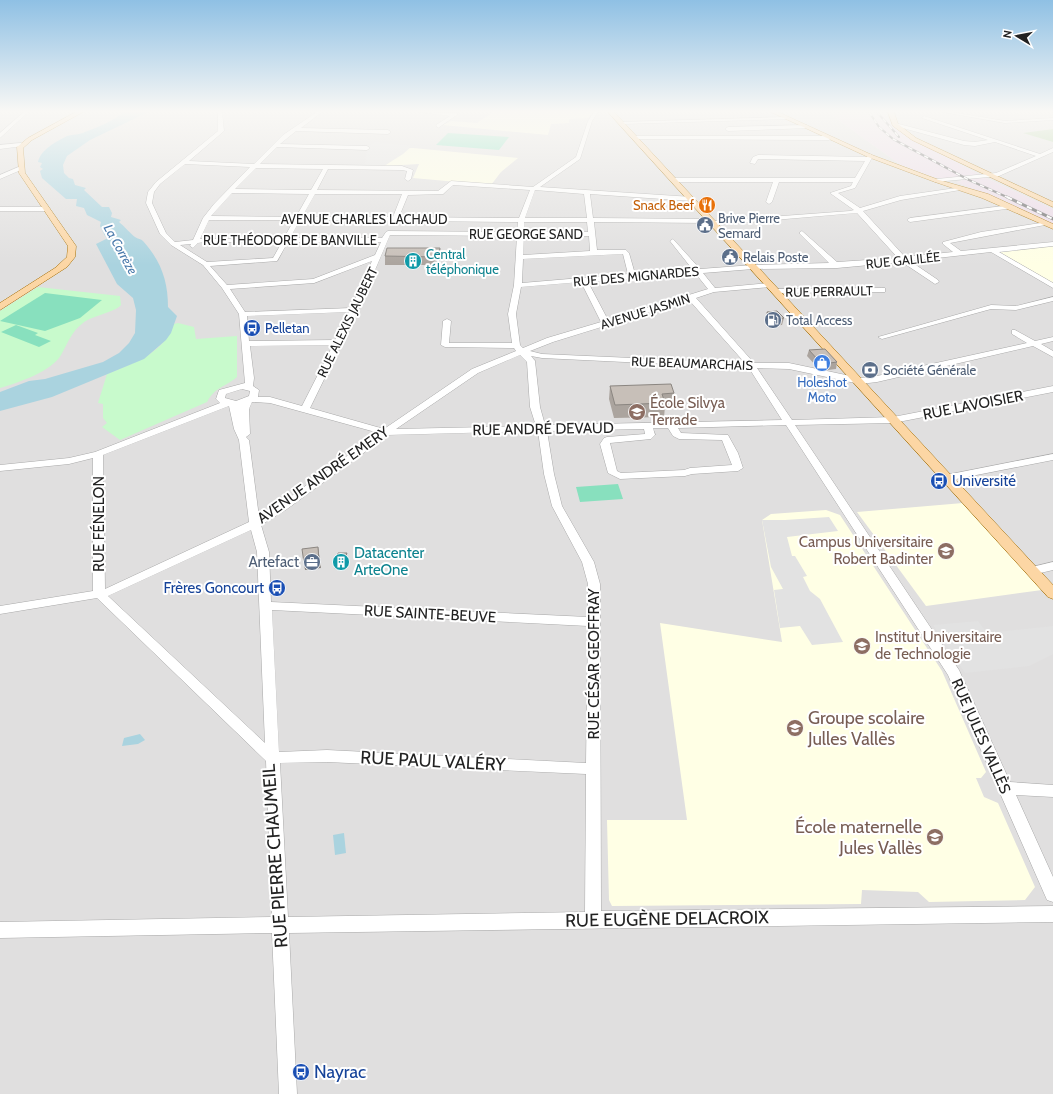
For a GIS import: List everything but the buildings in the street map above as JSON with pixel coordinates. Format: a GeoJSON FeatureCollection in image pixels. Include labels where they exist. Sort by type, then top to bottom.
{"type":"FeatureCollection","features":[{"type":"Feature","properties":{"kind":"main road"},"geometry":{"type":"LineString","coordinates":[[0,307],[58,270],[71,256],[72,246],[46,209],[21,169],[21,163]]}},
{"type":"Feature","properties":{"kind":"main road"},"geometry":{"type":"LineString","coordinates":[[658,163],[860,381],[893,420],[1053,594]]}},
{"type":"Feature","properties":{"kind":"main road"},"geometry":{"type":"LineString","coordinates":[[886,163],[985,196],[1053,227]]}},
{"type":"Feature","properties":{"kind":"main road"},"geometry":{"type":"LineString","coordinates":[[964,163],[1053,205]]}},
{"type":"Feature","properties":{"kind":"street"},"geometry":{"type":"LineString","coordinates":[[183,163],[158,183],[151,192],[149,203],[163,234],[173,244],[193,255],[205,264],[225,287],[243,314],[245,349],[250,378],[249,387]]}},
{"type":"Feature","properties":{"kind":"street"},"geometry":{"type":"LineString","coordinates":[[202,163],[254,166],[408,168],[410,171],[408,179]]}},
{"type":"Feature","properties":{"kind":"street"},"geometry":{"type":"LineString","coordinates":[[193,255],[195,240],[206,218],[257,163]]}},
{"type":"Feature","properties":{"kind":"street"},"geometry":{"type":"LineString","coordinates":[[447,321],[445,345],[519,349],[512,314],[518,285],[521,220],[533,189],[571,163]]}},
{"type":"Feature","properties":{"kind":"street"},"geometry":{"type":"LineString","coordinates":[[866,163],[853,187],[833,193],[858,212],[904,260],[935,282]]}},
{"type":"Feature","properties":{"kind":"street"},"geometry":{"type":"LineString","coordinates":[[937,181],[991,176],[1027,163]]}},
{"type":"Feature","properties":{"kind":"street"},"geometry":{"type":"LineString","coordinates":[[205,264],[275,260],[327,166]]}},
{"type":"Feature","properties":{"kind":"street"},"geometry":{"type":"LineString","coordinates":[[0,172],[9,172],[21,169]]}},
{"type":"Feature","properties":{"kind":"street"},"geometry":{"type":"LineString","coordinates":[[0,177],[9,172]]}},
{"type":"Feature","properties":{"kind":"street"},"geometry":{"type":"LineString","coordinates":[[673,180],[856,180]]}},
{"type":"Feature","properties":{"kind":"street"},"geometry":{"type":"LineString","coordinates":[[768,202],[777,180]]}},
{"type":"Feature","properties":{"kind":"street"},"geometry":{"type":"LineString","coordinates":[[230,191],[443,192],[451,183],[692,199]]}},
{"type":"Feature","properties":{"kind":"street","name":"AVENUE CHARLES LACHAUD"},"geometry":{"type":"LineString","coordinates":[[206,218],[713,222],[858,212],[900,198],[963,189]]}},
{"type":"Feature","properties":{"kind":"street"},"geometry":{"type":"LineString","coordinates":[[395,219],[406,193]]}},
{"type":"Feature","properties":{"kind":"street"},"geometry":{"type":"LineString","coordinates":[[587,193],[594,252]]}},
{"type":"Feature","properties":{"kind":"street"},"geometry":{"type":"LineString","coordinates":[[910,220],[1011,207]]}},
{"type":"Feature","properties":{"kind":"street"},"geometry":{"type":"LineString","coordinates":[[0,209],[46,209]]}},
{"type":"Feature","properties":{"kind":"street"},"geometry":{"type":"LineString","coordinates":[[960,254],[945,244],[947,242],[981,234],[1045,223]]}},
{"type":"Feature","properties":{"kind":"street"},"geometry":{"type":"LineString","coordinates":[[162,229],[173,236],[195,240]]}},
{"type":"Feature","properties":{"kind":"street"},"geometry":{"type":"LineString","coordinates":[[802,233],[837,266]]}},
{"type":"Feature","properties":{"kind":"street","name":"RUE GEORGE SAND"},"geometry":{"type":"LineString","coordinates":[[387,236],[591,234]]}},
{"type":"Feature","properties":{"kind":"street","name":"RUE THÉODORE DE BANVILLE"},"geometry":{"type":"LineString","coordinates":[[195,240],[387,236]]}},
{"type":"Feature","properties":{"kind":"street","name":"RUE ALEXIS JAUBERT"},"geometry":{"type":"LineString","coordinates":[[305,410],[354,310],[387,236]]}},
{"type":"Feature","properties":{"kind":"street"},"geometry":{"type":"LineString","coordinates":[[173,244],[195,240]]}},
{"type":"Feature","properties":{"kind":"street"},"geometry":{"type":"LineString","coordinates":[[673,241],[713,290]]}},
{"type":"Feature","properties":{"kind":"street","name":"RUE GALILÉE"},"geometry":{"type":"LineString","coordinates":[[753,267],[837,266],[1053,244]]}},
{"type":"Feature","properties":{"kind":"street"},"geometry":{"type":"LineString","coordinates":[[992,250],[1053,286]]}},
{"type":"Feature","properties":{"kind":"street"},"geometry":{"type":"LineString","coordinates":[[520,257],[624,251],[626,253],[632,276]]}},
{"type":"Feature","properties":{"kind":"street"},"geometry":{"type":"LineString","coordinates":[[225,287],[314,281],[379,256]]}},
{"type":"Feature","properties":{"kind":"street","name":"RUE DES MIGNARDES"},"geometry":{"type":"LineString","coordinates":[[518,285],[753,267]]}},
{"type":"Feature","properties":{"kind":"street"},"geometry":{"type":"LineString","coordinates":[[582,280],[605,322]]}},
{"type":"Feature","properties":{"kind":"street","name":"AVENUE JASMIN"},"geometry":{"type":"LineString","coordinates":[[519,349],[713,290],[770,285]]}},
{"type":"Feature","properties":{"kind":"street","name":"RUE PERRAULT"},"geometry":{"type":"LineString","coordinates":[[777,291],[882,290]]}},
{"type":"Feature","properties":{"kind":"street","name":"RUE JULES VALLÈS"},"geometry":{"type":"LineString","coordinates":[[691,297],[751,365],[954,674],[1053,894]]}},
{"type":"Feature","properties":{"kind":"street"},"geometry":{"type":"LineString","coordinates":[[882,337],[991,307],[1016,308],[1053,299]]}},
{"type":"Feature","properties":{"kind":"street"},"geometry":{"type":"LineString","coordinates":[[243,314],[354,310]]}},
{"type":"Feature","properties":{"kind":"street"},"geometry":{"type":"LineString","coordinates":[[1015,332],[1053,356]]}},
{"type":"Feature","properties":{"kind":"street","name":"RUE BEAUMARCHAIS"},"geometry":{"type":"LineString","coordinates":[[519,349],[542,356],[789,366],[860,381],[878,379],[1053,339]]}},
{"type":"Feature","properties":{"kind":"street"},"geometry":{"type":"LineString","coordinates":[[245,349],[338,342]]}},
{"type":"Feature","properties":{"kind":"street"},"geometry":{"type":"LineString","coordinates":[[0,468],[69,461],[98,454],[169,426],[208,406],[242,378],[245,349]]}},
{"type":"Feature","properties":{"kind":"street","name":"RUE CÉSAR GEOFFRAY"},"geometry":{"type":"LineString","coordinates":[[519,349],[531,361],[535,407],[542,430],[549,474],[557,506],[588,562],[594,584],[593,920]]}},
{"type":"Feature","properties":{"kind":"street","name":"AVENUE ANDRÉ EMERY"},"geometry":{"type":"LineString","coordinates":[[0,610],[110,591],[255,524],[283,507],[462,378],[519,349]]}},
{"type":"Feature","properties":{"kind":"street"},"geometry":{"type":"LineString","coordinates":[[227,389],[241,386],[249,387],[255,390],[244,409],[246,436],[244,440],[255,524],[263,552],[272,758]]}},
{"type":"Feature","properties":{"kind":"street","name":"RUE LAVOISIER"},"geometry":{"type":"LineString","coordinates":[[893,420],[1053,389]]}},
{"type":"Feature","properties":{"kind":"street"},"geometry":{"type":"LineString","coordinates":[[220,395],[223,401],[230,403],[235,407],[236,422],[240,437],[244,440]]}},
{"type":"Feature","properties":{"kind":"street","name":"RUE ANDRÉ DEVAUD"},"geometry":{"type":"LineString","coordinates":[[169,426],[230,403],[251,398],[270,400],[386,432],[542,430],[893,420]]}},
{"type":"Feature","properties":{"kind":"street"},"geometry":{"type":"LineString","coordinates":[[648,426],[650,435],[648,437],[607,440],[605,444],[613,473],[620,476],[685,473],[690,471],[738,468],[734,453],[725,437],[679,436],[676,434],[672,426]]}},
{"type":"Feature","properties":{"kind":"street","name":"RUE FÉNELON"},"geometry":{"type":"LineString","coordinates":[[98,454],[99,594]]}},
{"type":"Feature","properties":{"kind":"street"},"geometry":{"type":"LineString","coordinates":[[946,478],[1053,457]]}},
{"type":"Feature","properties":{"kind":"street"},"geometry":{"type":"LineString","coordinates":[[1032,571],[1053,566]]}},
{"type":"Feature","properties":{"kind":"street","name":"RUE PIERRE CHAUMEIL"},"geometry":{"type":"LineString","coordinates":[[99,594],[272,758],[288,1094]]}},
{"type":"Feature","properties":{"kind":"street","name":"RUE SAINTE-BEUVE"},"geometry":{"type":"LineString","coordinates":[[265,606],[595,622]]}},
{"type":"Feature","properties":{"kind":"street","name":"RUE PAUL VALÉRY"},"geometry":{"type":"LineString","coordinates":[[272,758],[327,756],[594,769]]}},
{"type":"Feature","properties":{"kind":"street"},"geometry":{"type":"LineString","coordinates":[[1006,788],[1053,791]]}},
{"type":"Feature","properties":{"kind":"street","name":"RUE EUGÈNE DELACROIX"},"geometry":{"type":"LineString","coordinates":[[0,930],[1053,914]]}},
{"type":"Feature","properties":{"kind":"shaded area"},"geometry":{"type":"Polygon","coordinates":[[[0,163],[898,163],[936,178],[956,178],[962,181],[957,182],[1053,224],[1053,1094],[0,1094],[0,163]]]}},
{"type":"Feature","properties":{"kind":"shaded area"},"geometry":{"type":"Polygon","coordinates":[[[365,163],[389,163],[384,166],[365,163]]]}},
{"type":"Feature","properties":{"kind":"shaded area"},"geometry":{"type":"Polygon","coordinates":[[[388,163],[512,163],[501,172],[491,185],[413,178],[419,164],[384,166],[388,163]]]}},
{"type":"Feature","properties":{"kind":"shaded area"},"geometry":{"type":"Polygon","coordinates":[[[898,163],[958,163],[1053,209],[1053,224],[956,182],[962,181],[956,178],[936,178],[898,163]]]}},
{"type":"Feature","properties":{"kind":"shaded area"},"geometry":{"type":"Polygon","coordinates":[[[958,163],[1053,163],[1053,209],[958,163]]]}},
{"type":"Feature","properties":{"kind":"shaded area"},"geometry":{"type":"Polygon","coordinates":[[[1053,246],[1053,283],[1001,253],[1001,252],[1053,246]]]}},
{"type":"Feature","properties":{"kind":"shaded area","name":"Campus Universitaire Robert Badinter"},"geometry":{"type":"Polygon","coordinates":[[[963,503],[1042,590],[926,606],[857,512],[963,503]]]}},
{"type":"Feature","properties":{"kind":"shaded area","name":"Groupe scolaire Julles Vallès"},"geometry":{"type":"Polygon","coordinates":[[[826,510],[840,515],[942,671],[986,772],[981,778],[976,778],[984,797],[998,803],[1035,887],[1025,900],[929,902],[918,892],[862,890],[861,904],[612,906],[609,900],[607,820],[687,820],[660,623],[782,642],[762,520],[771,514],[826,510]]]}},
{"type":"Feature","properties":{"kind":"shaded area"},"geometry":{"type":"Polygon","coordinates":[[[829,517],[838,531],[787,537],[792,556],[795,556],[807,576],[803,577],[810,591],[820,599],[843,642],[812,645],[800,626],[780,628],[774,590],[783,589],[771,567],[762,520],[829,517]]]}},
{"type":"Feature","properties":{"kind":"shaded area"},"geometry":{"type":"Polygon","coordinates":[[[978,621],[987,633],[1053,626],[1053,654],[1029,666],[965,673],[933,625],[978,621]]]}},
{"type":"Feature","properties":{"kind":"green space"},"geometry":{"type":"Polygon","coordinates":[[[38,287],[120,296],[121,305],[114,310],[87,320],[79,326],[75,330],[57,361],[50,366],[25,380],[0,388],[0,311],[38,287]]]}},
{"type":"Feature","properties":{"kind":"green space"},"geometry":{"type":"Polygon","coordinates":[[[45,293],[102,300],[80,318],[45,331],[0,321],[45,293]]]}},
{"type":"Feature","properties":{"kind":"green space"},"geometry":{"type":"Polygon","coordinates":[[[178,323],[194,327],[196,339],[237,336],[237,377],[217,390],[207,402],[120,440],[102,427],[107,423],[103,418],[103,404],[98,403],[107,374],[137,361],[155,350],[163,343],[174,324],[178,323]]]}},
{"type":"Feature","properties":{"kind":"green space"},"geometry":{"type":"Polygon","coordinates":[[[16,325],[38,333],[35,335],[51,341],[39,347],[1,332],[16,325]]]}},
{"type":"Feature","properties":{"kind":"green space"},"geometry":{"type":"Polygon","coordinates":[[[618,484],[623,499],[580,502],[576,487],[618,484]]]}},
{"type":"Feature","properties":{"kind":"water","name":"La Corrèze"},"geometry":{"type":"Polygon","coordinates":[[[42,163],[64,163],[64,173],[69,178],[73,179],[75,185],[86,188],[84,190],[102,207],[109,207],[112,213],[111,217],[121,220],[119,222],[135,237],[143,241],[159,264],[167,289],[168,307],[177,316],[171,333],[166,340],[144,359],[52,397],[0,411],[0,392],[29,381],[45,379],[103,362],[119,353],[129,343],[135,333],[136,310],[133,298],[117,284],[96,244],[108,238],[105,236],[100,226],[101,222],[87,215],[84,208],[76,206],[77,199],[66,199],[42,178],[40,171],[43,169],[40,167],[42,163]]]}},
{"type":"Feature","properties":{"kind":"water"},"geometry":{"type":"Polygon","coordinates":[[[140,734],[145,740],[138,744],[122,746],[124,738],[140,734]]]}},
{"type":"Feature","properties":{"kind":"water"},"geometry":{"type":"Polygon","coordinates":[[[344,833],[346,853],[335,855],[333,835],[344,833]]]}},
{"type":"Feature","properties":{"kind":"railway"},"geometry":{"type":"LineString","coordinates":[[938,163],[969,180],[1009,198]]}},
{"type":"Feature","properties":{"kind":"railway"},"geometry":{"type":"LineString","coordinates":[[1007,197],[1053,219]]}},
{"type":"Feature","properties":{"kind":"place","name":"Snack Beef"},"geometry":{"type":"Point","coordinates":[707,205]}},
{"type":"Feature","properties":{"kind":"place","name":"Brive Pierre Semard"},"geometry":{"type":"Point","coordinates":[705,225]}},
{"type":"Feature","properties":{"kind":"place","name":"Relais Poste"},"geometry":{"type":"Point","coordinates":[730,257]}},
{"type":"Feature","properties":{"kind":"place","name":"Central téléphonique"},"geometry":{"type":"Point","coordinates":[413,261]}},
{"type":"Feature","properties":{"kind":"place","name":"Total Access"},"geometry":{"type":"Point","coordinates":[773,320]}},
{"type":"Feature","properties":{"kind":"place","name":"Pelletan"},"geometry":{"type":"Point","coordinates":[252,328]}},
{"type":"Feature","properties":{"kind":"place","name":"Holeshot Moto"},"geometry":{"type":"Point","coordinates":[822,363]}},
{"type":"Feature","properties":{"kind":"place","name":"Société Générale"},"geometry":{"type":"Point","coordinates":[870,370]}},
{"type":"Feature","properties":{"kind":"place","name":"École Silvya Terrade"},"geometry":{"type":"Point","coordinates":[637,412]}},
{"type":"Feature","properties":{"kind":"place","name":"Université"},"geometry":{"type":"Point","coordinates":[939,481]}},
{"type":"Feature","properties":{"kind":"place","name":"Campus Universitaire Robert Badinter"},"geometry":{"type":"Point","coordinates":[946,551]}},
{"type":"Feature","properties":{"kind":"place","name":"Artefact"},"geometry":{"type":"Point","coordinates":[312,562]}},
{"type":"Feature","properties":{"kind":"place","name":"Datacenter ArteOne"},"geometry":{"type":"Point","coordinates":[341,562]}},
{"type":"Feature","properties":{"kind":"place","name":"Frères Goncourt"},"geometry":{"type":"Point","coordinates":[277,588]}},
{"type":"Feature","properties":{"kind":"place","name":"Institut Universitaire de Technologie"},"geometry":{"type":"Point","coordinates":[862,646]}},
{"type":"Feature","properties":{"kind":"place","name":"Groupe scolaire Julles Vallès"},"geometry":{"type":"Point","coordinates":[795,728]}},
{"type":"Feature","properties":{"kind":"place","name":"École maternelle Jules Vallès"},"geometry":{"type":"Point","coordinates":[935,837]}},
{"type":"Feature","properties":{"kind":"place","name":"Nayrac"},"geometry":{"type":"Point","coordinates":[301,1072]}}]}
